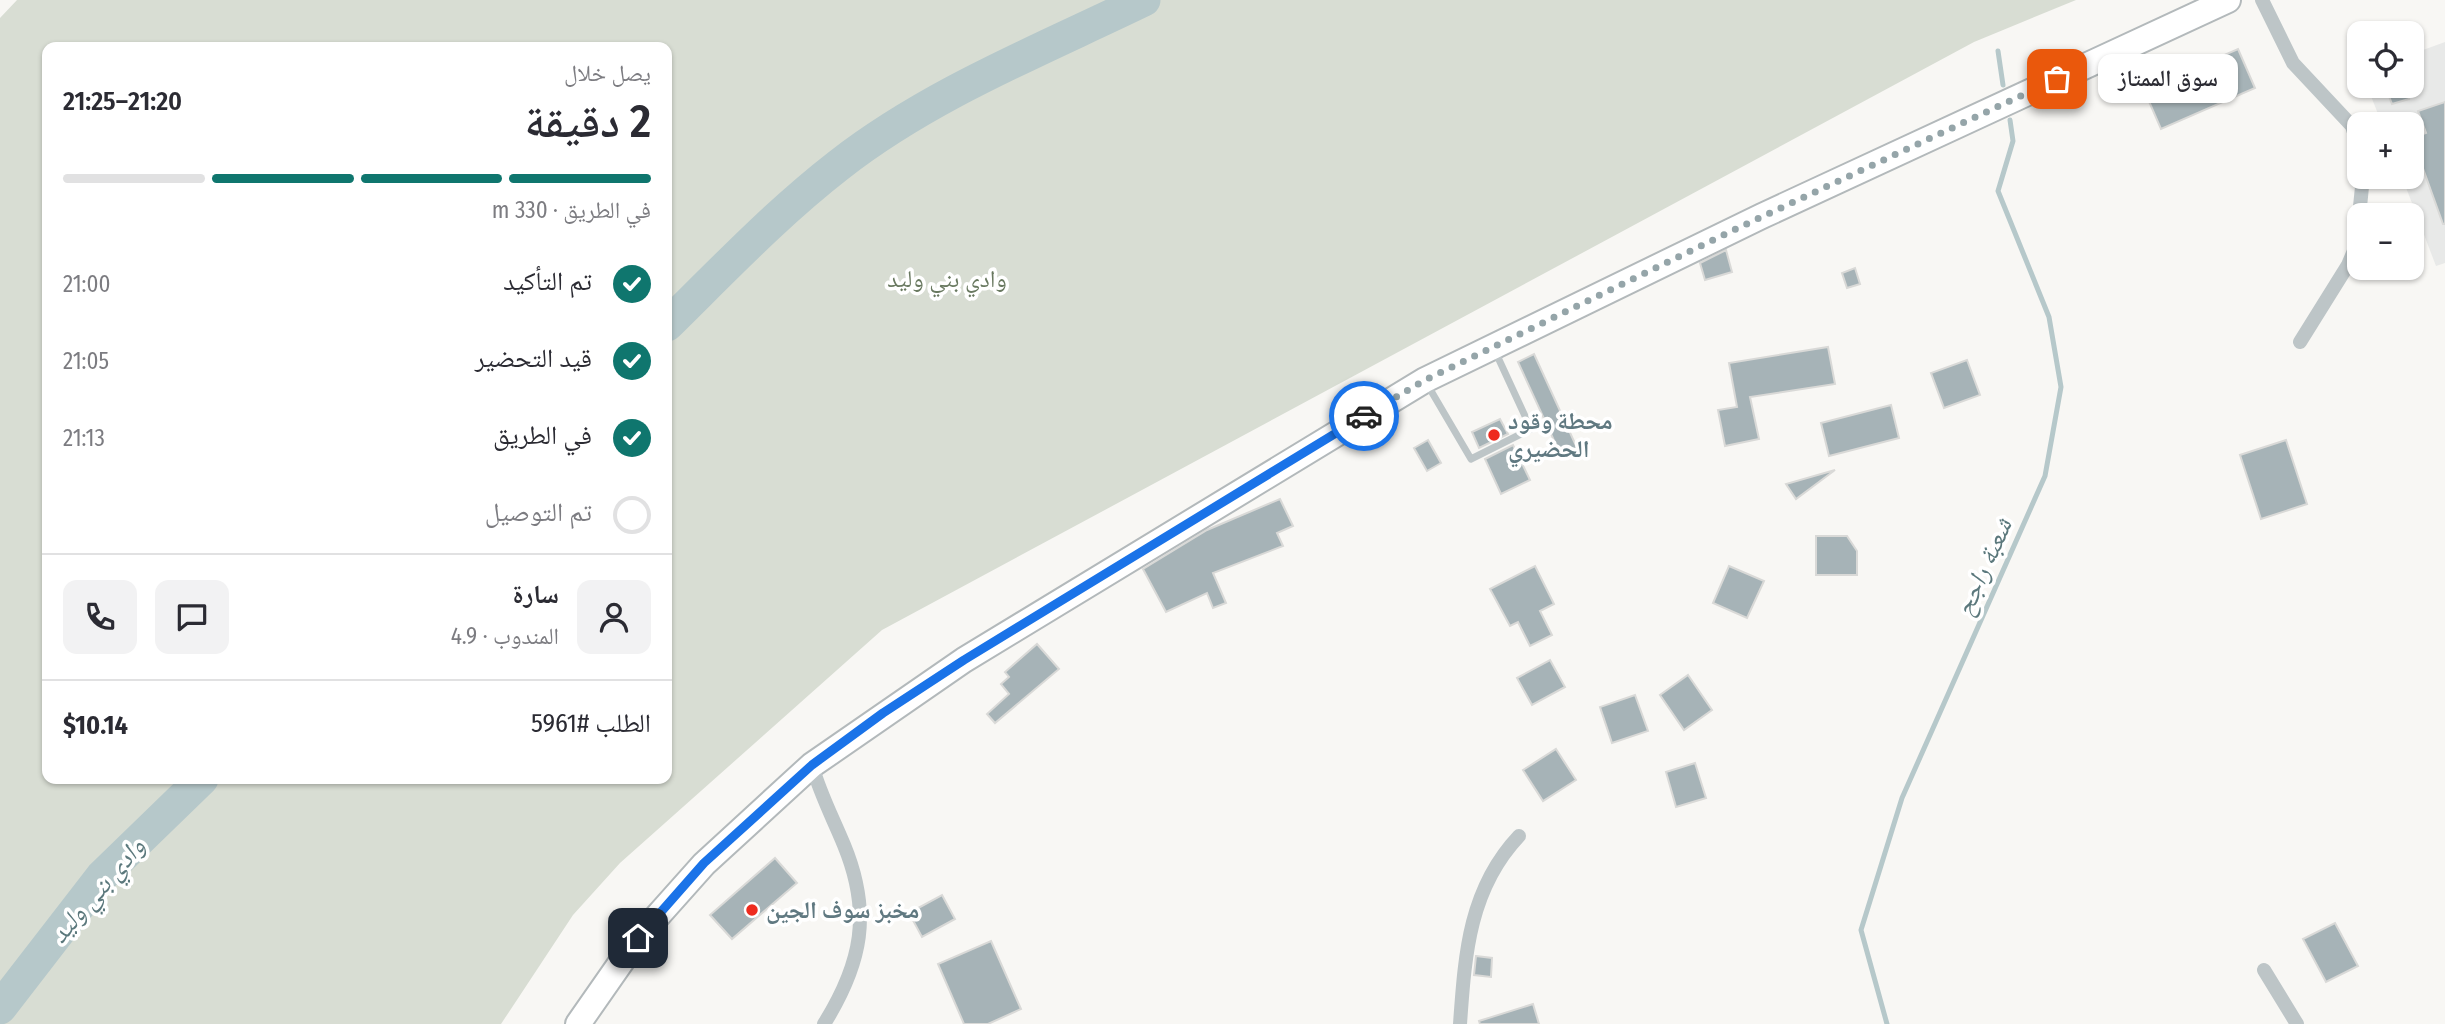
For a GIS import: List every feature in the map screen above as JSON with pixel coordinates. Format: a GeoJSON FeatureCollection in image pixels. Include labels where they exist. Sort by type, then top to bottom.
{"type":"FeatureCollection","features":[{"type":"Feature","properties":{"kind":"highway"},"geometry":{"type":"LineString","coordinates":[[578,1024],[638,938],[704,863],[812,765],[964,660],[1425,380],[1762,216],[2228,0]]}},
{"type":"Feature","properties":{"kind":"street"},"geometry":{"type":"LineString","coordinates":[[2262,0],[2293,63],[2347,121]]}},
{"type":"Feature","properties":{"kind":"street"},"geometry":{"type":"LineString","coordinates":[[2300,342],[2356,246],[2361,189]]}},
{"type":"Feature","properties":{"kind":"street"},"geometry":{"type":"LineString","coordinates":[[812,765],[821,798],[845,846],[862,908],[861,938],[850,974],[824,1024]]}},
{"type":"Feature","properties":{"kind":"street"},"geometry":{"type":"LineString","coordinates":[[1460,1024],[1465,952],[1476,904],[1494,869],[1519,836]]}},
{"type":"Feature","properties":{"kind":"street"},"geometry":{"type":"LineString","coordinates":[[2264,971],[2297,1024]]}},
{"type":"Feature","properties":{"kind":"lane"},"geometry":{"type":"LineString","coordinates":[[1425,380],[1471,458],[1483,453],[1531,429],[1493,347]]}},
{"type":"Feature","properties":{"kind":"shaded area"},"geometry":{"type":"Polygon","coordinates":[[[2445,42],[2445,263],[2436,266],[2424,235],[2424,203],[2412,203],[2407,189],[2424,189],[2424,112],[2377,112],[2372,98],[2424,98],[2424,50],[2445,42]]]}},
{"type":"Feature","properties":{"kind":"green space","name":"وادي بني وليد"},"geometry":{"type":"Polygon","coordinates":[[[17,0],[2076,0],[1974,42],[882,630],[620,863],[573,915],[501,1024],[0,1024],[0,18],[17,0]]]}},
{"type":"Feature","properties":{"kind":"building"},"geometry":{"type":"Polygon","coordinates":[[[2238,49],[2255,88],[2161,129],[2144,90],[2238,49]]]}},
{"type":"Feature","properties":{"kind":"building"},"geometry":{"type":"Polygon","coordinates":[[[2390,98],[2409,99],[2392,104],[2390,98]]]}},
{"type":"Feature","properties":{"kind":"building"},"geometry":{"type":"Polygon","coordinates":[[[2445,102],[2445,224],[2424,171],[2424,112],[2418,111],[2445,102]]]}},
{"type":"Feature","properties":{"kind":"building"},"geometry":{"type":"Polygon","coordinates":[[[1726,250],[1732,272],[1705,280],[1700,263],[1726,250]]]}},
{"type":"Feature","properties":{"kind":"building"},"geometry":{"type":"Polygon","coordinates":[[[1855,268],[1860,284],[1847,288],[1842,273],[1855,268]]]}},
{"type":"Feature","properties":{"kind":"building"},"geometry":{"type":"Polygon","coordinates":[[[1828,347],[1835,384],[1750,397],[1759,439],[1725,446],[1718,410],[1737,407],[1729,363],[1828,347]]]}},
{"type":"Feature","properties":{"kind":"building"},"geometry":{"type":"Polygon","coordinates":[[[1534,354],[1578,450],[1562,458],[1518,362],[1534,354]]]}},
{"type":"Feature","properties":{"kind":"building"},"geometry":{"type":"Polygon","coordinates":[[[1967,360],[1980,395],[1944,408],[1931,373],[1967,360]]]}},
{"type":"Feature","properties":{"kind":"building"},"geometry":{"type":"Polygon","coordinates":[[[1891,405],[1899,438],[1829,456],[1821,423],[1891,405]]]}},
{"type":"Feature","properties":{"kind":"building"},"geometry":{"type":"Polygon","coordinates":[[[1500,419],[1508,434],[1479,448],[1472,432],[1500,419]]]}},
{"type":"Feature","properties":{"kind":"building"},"geometry":{"type":"Polygon","coordinates":[[[1428,440],[1441,463],[1427,471],[1414,448],[1428,440]]]}},
{"type":"Feature","properties":{"kind":"building"},"geometry":{"type":"Polygon","coordinates":[[[2286,440],[2307,504],[2261,519],[2240,455],[2286,440]]]}},
{"type":"Feature","properties":{"kind":"building"},"geometry":{"type":"Polygon","coordinates":[[[1513,445],[1530,480],[1501,494],[1485,459],[1513,445]]]}},
{"type":"Feature","properties":{"kind":"building"},"geometry":{"type":"Polygon","coordinates":[[[1835,470],[1796,499],[1786,484],[1835,470]]]}},
{"type":"Feature","properties":{"kind":"building"},"geometry":{"type":"Polygon","coordinates":[[[1280,499],[1293,526],[1277,533],[1283,546],[1213,573],[1226,603],[1213,608],[1207,593],[1166,612],[1143,569],[1207,530],[1280,499]]]}},
{"type":"Feature","properties":{"kind":"building"},"geometry":{"type":"Polygon","coordinates":[[[1816,536],[1847,536],[1857,551],[1857,575],[1816,575],[1816,536]]]}},
{"type":"Feature","properties":{"kind":"building"},"geometry":{"type":"Polygon","coordinates":[[[1535,566],[1554,604],[1540,611],[1552,635],[1530,646],[1518,622],[1510,626],[1490,589],[1535,566]]]}},
{"type":"Feature","properties":{"kind":"building"},"geometry":{"type":"Polygon","coordinates":[[[1729,566],[1764,581],[1747,618],[1713,603],[1729,566]]]}},
{"type":"Feature","properties":{"kind":"building"},"geometry":{"type":"Polygon","coordinates":[[[1037,644],[1059,669],[995,723],[987,714],[1009,694],[1001,684],[1009,677],[1005,672],[1037,644]]]}},
{"type":"Feature","properties":{"kind":"building"},"geometry":{"type":"Polygon","coordinates":[[[1550,660],[1565,687],[1532,705],[1517,678],[1550,660]]]}},
{"type":"Feature","properties":{"kind":"building"},"geometry":{"type":"Polygon","coordinates":[[[1688,675],[1712,710],[1684,730],[1660,695],[1688,675]]]}},
{"type":"Feature","properties":{"kind":"building"},"geometry":{"type":"Polygon","coordinates":[[[1635,695],[1648,731],[1612,743],[1600,707],[1635,695]]]}},
{"type":"Feature","properties":{"kind":"building"},"geometry":{"type":"Polygon","coordinates":[[[1556,749],[1576,780],[1543,801],[1523,770],[1556,749]]]}},
{"type":"Feature","properties":{"kind":"building"},"geometry":{"type":"Polygon","coordinates":[[[1695,763],[1706,798],[1676,807],[1666,772],[1695,763]]]}},
{"type":"Feature","properties":{"kind":"building"},"geometry":{"type":"Polygon","coordinates":[[[775,858],[797,883],[732,939],[710,915],[775,858]]]}},
{"type":"Feature","properties":{"kind":"building"},"geometry":{"type":"Polygon","coordinates":[[[942,895],[955,919],[922,937],[909,913],[942,895]]]}},
{"type":"Feature","properties":{"kind":"building"},"geometry":{"type":"Polygon","coordinates":[[[2335,923],[2358,966],[2326,982],[2303,939],[2335,923]]]}},
{"type":"Feature","properties":{"kind":"building"},"geometry":{"type":"Polygon","coordinates":[[[991,941],[1021,1009],[988,1024],[964,1024],[938,964],[991,941]]]}},
{"type":"Feature","properties":{"kind":"building"},"geometry":{"type":"Polygon","coordinates":[[[1476,956],[1492,958],[1491,977],[1474,975],[1476,956]]]}},
{"type":"Feature","properties":{"kind":"building"},"geometry":{"type":"Polygon","coordinates":[[[1533,1004],[1539,1024],[1480,1024],[1479,1021],[1533,1004]]]}},
{"type":"Feature","properties":{"kind":"waterway","name":"وادي بني وليد"},"geometry":{"type":"LineString","coordinates":[[672,320],[794,203],[874,140],[948,95],[1144,0]]}},
{"type":"Feature","properties":{"kind":"waterway"},"geometry":{"type":"LineString","coordinates":[[1998,51],[2003,85]]}},
{"type":"Feature","properties":{"kind":"waterway","name":"شعبة راجح"},"geometry":{"type":"LineString","coordinates":[[1887,1024],[1861,930],[1902,798],[2045,476],[2061,387],[2049,317],[1998,191],[2013,141],[2010,120]]}},
{"type":"Feature","properties":{"kind":"waterway","name":"وادي بني وليد"},"geometry":{"type":"LineString","coordinates":[[0,1008],[102,876],[197,784]]}},
{"type":"Feature","properties":{"kind":"way so far"},"geometry":{"type":"LineString","coordinates":[[1364,416],[1425,380],[1738,228],[2057,79]]}},
{"type":"Feature","properties":{"kind":"place","name":"سوق الممتاز"},"geometry":{"type":"Point","coordinates":[2057,79]}},
{"type":"Feature","properties":{"kind":"place","name":"محطة وقود الحضيري"},"geometry":{"type":"Point","coordinates":[1494,435]}},
{"type":"Feature","properties":{"kind":"place","name":"مخبز سوف الجين"},"geometry":{"type":"Point","coordinates":[752,910]}},
{"type":"Feature","properties":{"kind":"route"},"geometry":{"type":"LineString","coordinates":[[638,938],[704,863],[812,765],[883,713],[964,660],[1364,416]]}}]}
